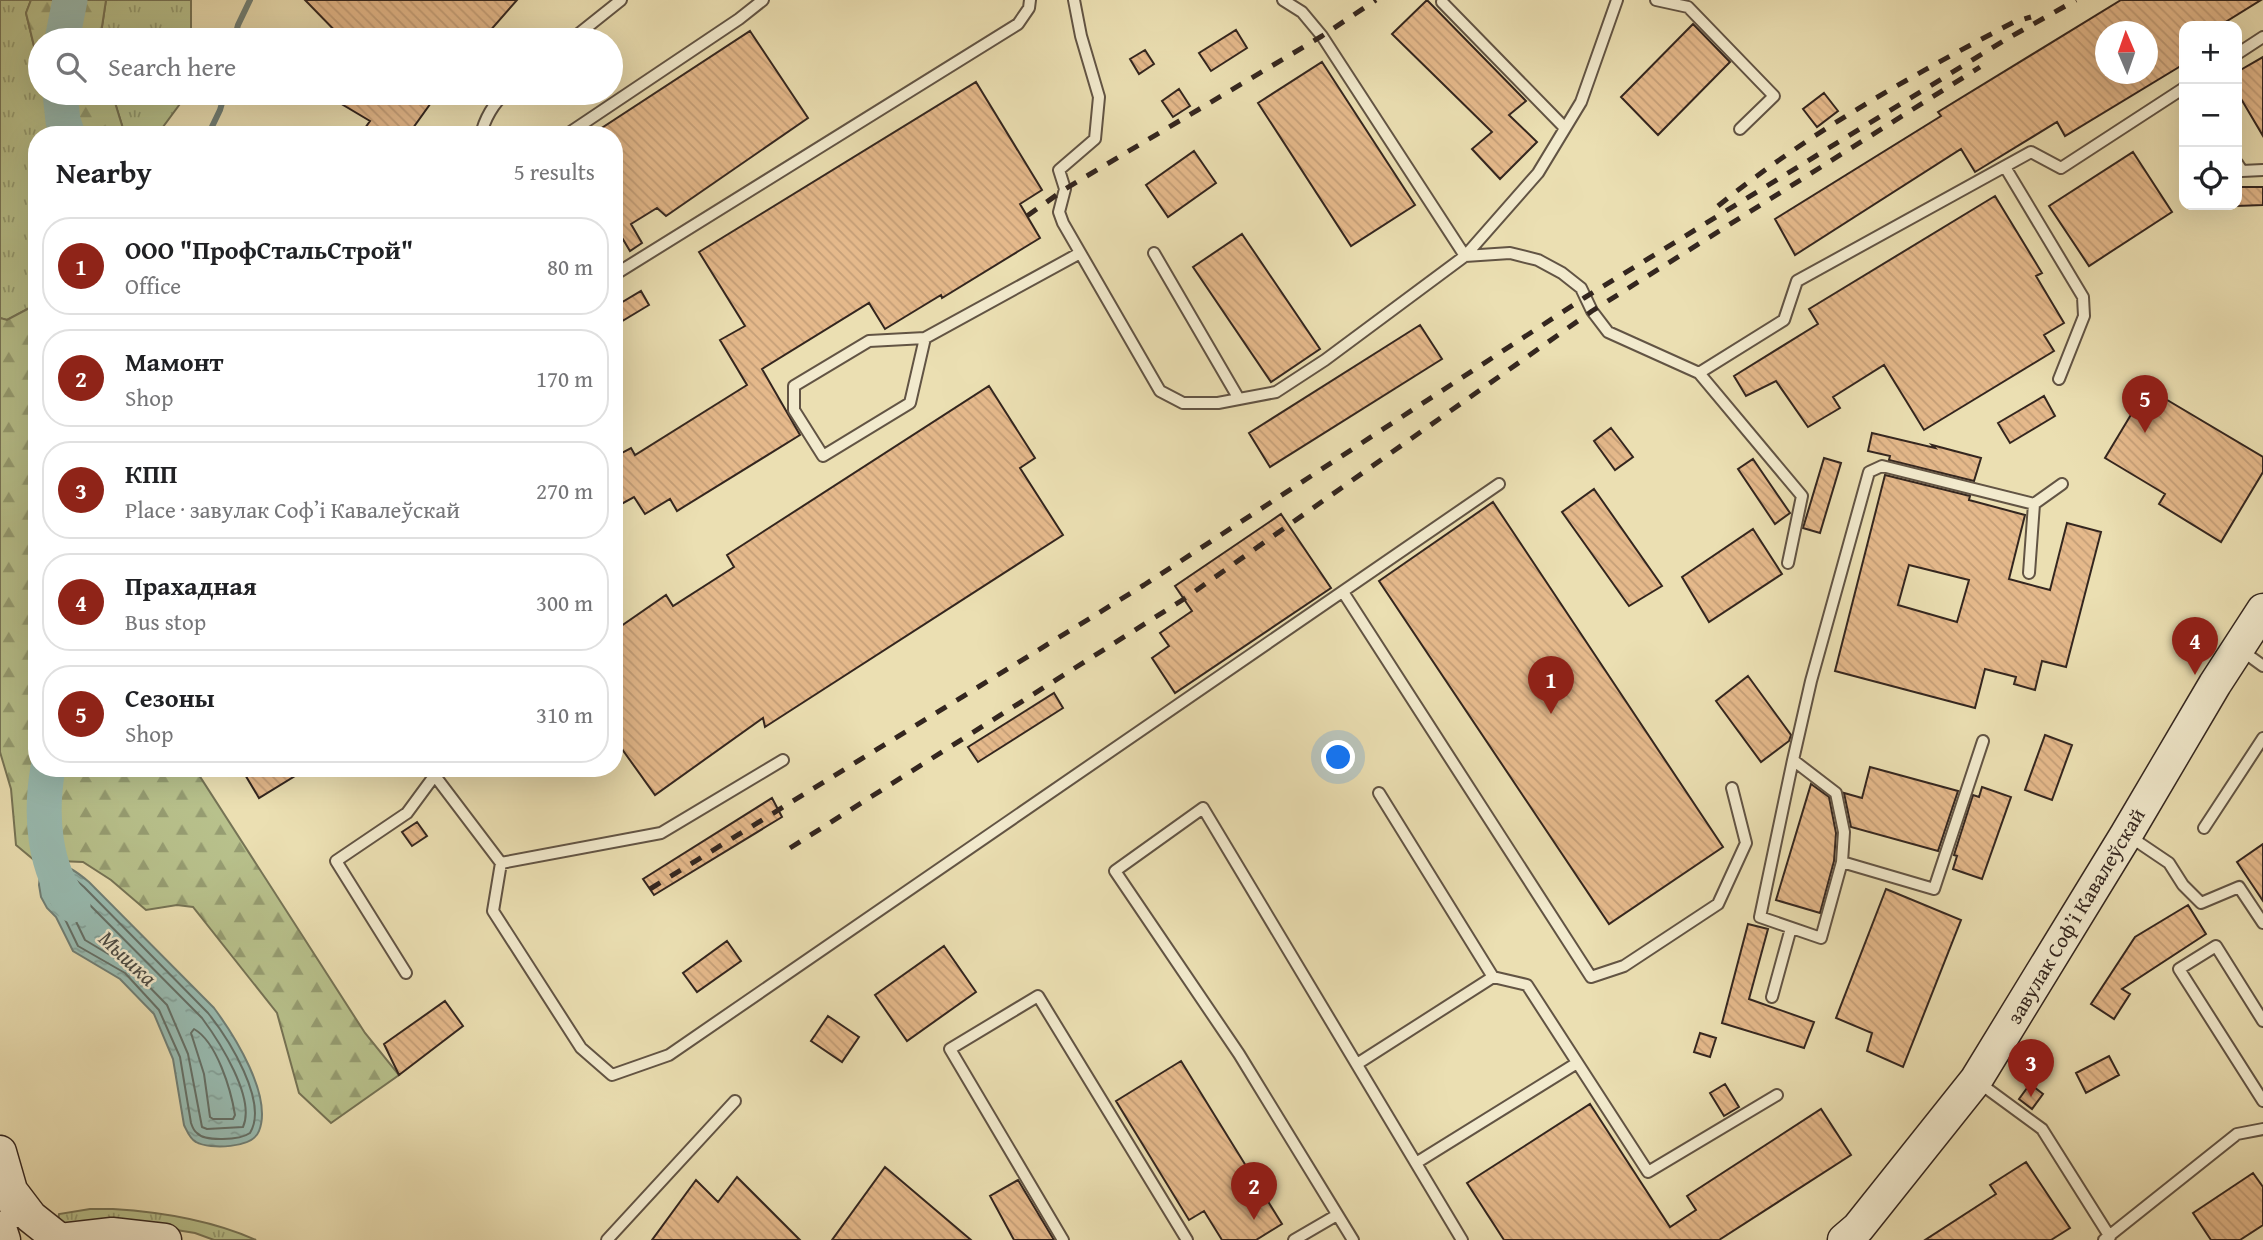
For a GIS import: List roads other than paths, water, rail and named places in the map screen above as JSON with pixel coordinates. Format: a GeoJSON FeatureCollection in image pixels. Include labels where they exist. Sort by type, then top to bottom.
{"type":"FeatureCollection","features":[{"type":"Feature","properties":{"kind":"street","name":"завулак Софʼі Кавалеўскай"},"geometry":{"type":"LineString","coordinates":[[1844,1240],[1858,1228],[1976,1080],[2126,835],[2251,657],[2263,610]]}},
{"type":"Feature","properties":{"kind":"street"},"geometry":{"type":"LineString","coordinates":[[0,1152],[25,1240]]}},
{"type":"Feature","properties":{"kind":"street"},"geometry":{"type":"LineString","coordinates":[[12,1192],[31,1217],[61,1240],[112,1234],[165,1240]]}},
{"type":"Feature","properties":{"kind":"street"},"geometry":{"type":"LineString","coordinates":[[0,1228],[4,1240]]}},
{"type":"Feature","properties":{"kind":"lane"},"geometry":{"type":"LineString","coordinates":[[586,28],[621,0]]}},
{"type":"Feature","properties":{"kind":"lane"},"geometry":{"type":"LineString","coordinates":[[623,97],[739,19],[762,0]]}},
{"type":"Feature","properties":{"kind":"lane"},"geometry":{"type":"LineString","coordinates":[[623,269],[1018,24],[1029,8],[1030,0]]}},
{"type":"Feature","properties":{"kind":"lane"},"geometry":{"type":"LineString","coordinates":[[1074,0],[1081,36],[1099,97],[1095,139],[1059,170],[1065,189],[1059,212],[1160,391],[1183,403],[1218,403],[1276,392],[1325,360],[1465,256],[1538,173],[1581,102],[1617,0]]}},
{"type":"Feature","properties":{"kind":"lane"},"geometry":{"type":"LineString","coordinates":[[1283,0],[1302,12],[1322,36],[1465,256]]}},
{"type":"Feature","properties":{"kind":"lane"},"geometry":{"type":"LineString","coordinates":[[1656,0],[1688,7],[1774,96],[1740,129]]}},
{"type":"Feature","properties":{"kind":"lane"},"geometry":{"type":"LineString","coordinates":[[1442,2],[1565,128]]}},
{"type":"Feature","properties":{"kind":"lane"},"geometry":{"type":"LineString","coordinates":[[2242,51],[2263,37]]}},
{"type":"Feature","properties":{"kind":"lane"},"geometry":{"type":"LineString","coordinates":[[1699,373],[1784,320],[1797,281],[2031,152],[2061,168],[2179,91]]}},
{"type":"Feature","properties":{"kind":"lane"},"geometry":{"type":"LineString","coordinates":[[484,126],[495,105]]}},
{"type":"Feature","properties":{"kind":"lane"},"geometry":{"type":"LineString","coordinates":[[579,126],[611,105]]}},
{"type":"Feature","properties":{"kind":"lane"},"geometry":{"type":"LineString","coordinates":[[2005,167],[2083,297],[2084,316],[2059,379]]}},
{"type":"Feature","properties":{"kind":"lane"},"geometry":{"type":"LineString","coordinates":[[2242,171],[2263,170]]}},
{"type":"Feature","properties":{"kind":"lane"},"geometry":{"type":"LineString","coordinates":[[925,338],[910,403],[823,456],[794,410],[794,386],[869,341],[925,338],[1080,253]]}},
{"type":"Feature","properties":{"kind":"lane"},"geometry":{"type":"LineString","coordinates":[[1465,256],[1510,253],[1538,260],[1562,272],[1581,288],[1592,311],[1608,332],[1699,373],[1802,496],[1788,563]]}},
{"type":"Feature","properties":{"kind":"lane"},"geometry":{"type":"LineString","coordinates":[[1154,254],[1239,399]]}},
{"type":"Feature","properties":{"kind":"lane"},"geometry":{"type":"LineString","coordinates":[[1793,760],[1836,793],[1844,831],[1842,862],[1821,937],[1760,918],[1793,760],[1811,681],[1869,472],[1882,466],[2034,504],[2062,484]]}},
{"type":"Feature","properties":{"kind":"lane"},"geometry":{"type":"LineString","coordinates":[[436,777],[501,863],[493,911],[581,1048],[612,1075],[669,1055],[1499,484]]}},
{"type":"Feature","properties":{"kind":"lane"},"geometry":{"type":"LineString","coordinates":[[2029,573],[2034,504]]}},
{"type":"Feature","properties":{"kind":"lane"},"geometry":{"type":"LineString","coordinates":[[1343,592],[1591,977],[1623,966],[1718,904],[1745,843],[1732,788]]}},
{"type":"Feature","properties":{"kind":"lane"},"geometry":{"type":"LineString","coordinates":[[2204,828],[2263,738]]}},
{"type":"Feature","properties":{"kind":"lane"},"geometry":{"type":"LineString","coordinates":[[1842,862],[1934,889],[1983,741]]}},
{"type":"Feature","properties":{"kind":"lane"},"geometry":{"type":"LineString","coordinates":[[501,863],[661,833],[783,760]]}},
{"type":"Feature","properties":{"kind":"lane"},"geometry":{"type":"LineString","coordinates":[[406,973],[336,861],[407,813],[429,777]]}},
{"type":"Feature","properties":{"kind":"lane"},"geometry":{"type":"LineString","coordinates":[[1379,793],[1493,977],[1527,985],[1648,1172],[1777,1095]]}},
{"type":"Feature","properties":{"kind":"lane"},"geometry":{"type":"LineString","coordinates":[[1353,1240],[1239,1054],[1115,871],[1203,808],[1462,1240]]}},
{"type":"Feature","properties":{"kind":"lane"},"geometry":{"type":"LineString","coordinates":[[2126,835],[2169,863],[2183,885],[2201,903],[2239,887],[2263,923]]}},
{"type":"Feature","properties":{"kind":"lane"},"geometry":{"type":"LineString","coordinates":[[1772,997],[1791,928]]}},
{"type":"Feature","properties":{"kind":"lane"},"geometry":{"type":"LineString","coordinates":[[2263,1021],[2216,946],[2179,968],[2263,1101]]}},
{"type":"Feature","properties":{"kind":"lane"},"geometry":{"type":"LineString","coordinates":[[1357,1064],[1493,977]]}},
{"type":"Feature","properties":{"kind":"lane"},"geometry":{"type":"LineString","coordinates":[[1063,1240],[950,1049],[1038,996],[1187,1240]]}},
{"type":"Feature","properties":{"kind":"lane"},"geometry":{"type":"LineString","coordinates":[[1416,1164],[1577,1063]]}},
{"type":"Feature","properties":{"kind":"lane"},"geometry":{"type":"LineString","coordinates":[[1976,1080],[2042,1129],[2107,1238],[2238,1134],[2263,1129]]}},
{"type":"Feature","properties":{"kind":"lane"},"geometry":{"type":"LineString","coordinates":[[607,1240],[736,1101]]}},
{"type":"Feature","properties":{"kind":"lane"},"geometry":{"type":"LineString","coordinates":[[1294,1240],[1337,1215]]}},
{"type":"Feature","properties":{"kind":"water"},"geometry":{"type":"Polygon","coordinates":[[[51,864],[67,867],[89,882],[214,1008],[241,1050],[256,1084],[262,1117],[255,1137],[240,1144],[221,1147],[202,1145],[190,1137],[184,1125],[173,1059],[154,1014],[120,979],[73,951],[56,917],[41,897],[40,875],[51,864]]]}},
{"type":"Feature","properties":{"kind":"waterway","name":"Мышка"},"geometry":{"type":"LineString","coordinates":[[64,28],[70,0]]}},
{"type":"Feature","properties":{"kind":"waterway"},"geometry":{"type":"LineString","coordinates":[[237,28],[250,0]]}},
{"type":"Feature","properties":{"kind":"waterway","name":"Мышка"},"geometry":{"type":"LineString","coordinates":[[61,105],[65,126]]}},
{"type":"Feature","properties":{"kind":"waterway"},"geometry":{"type":"LineString","coordinates":[[212,126],[221,105]]}},
{"type":"Feature","properties":{"kind":"waterway","name":"Мышка"},"geometry":{"type":"LineString","coordinates":[[47,777],[44,803],[46,840],[55,875],[73,905]]}},
{"type":"Feature","properties":{"kind":"railway"},"geometry":{"type":"LineString","coordinates":[[1027,216],[1065,189],[1322,36],[1376,0]]}},
{"type":"Feature","properties":{"kind":"railway"},"geometry":{"type":"LineString","coordinates":[[650,889],[1144,585],[1584,298],[2005,40],[2076,0]]}},
{"type":"Feature","properties":{"kind":"railway"},"geometry":{"type":"LineString","coordinates":[[1718,206],[1788,154],[1861,107],[1975,42],[2014,22],[2031,17]]}},
{"type":"Feature","properties":{"kind":"railway"},"geometry":{"type":"LineString","coordinates":[[790,848],[1184,599],[1592,311],[1980,67]]}},
{"type":"Feature","properties":{"kind":"place","name":"Сезоны"},"geometry":{"type":"Point","coordinates":[2145,433]}},
{"type":"Feature","properties":{"kind":"place","name":"Прахадная"},"geometry":{"type":"Point","coordinates":[2195,675]}},
{"type":"Feature","properties":{"kind":"place","name":"ООО \"ПрофСтальСтрой\""},"geometry":{"type":"Point","coordinates":[1551,714]}},
{"type":"Feature","properties":{"kind":"place","name":"КПП"},"geometry":{"type":"Point","coordinates":[2031,1097]}},
{"type":"Feature","properties":{"kind":"place","name":"Мамонт"},"geometry":{"type":"Point","coordinates":[1254,1220]}}]}
